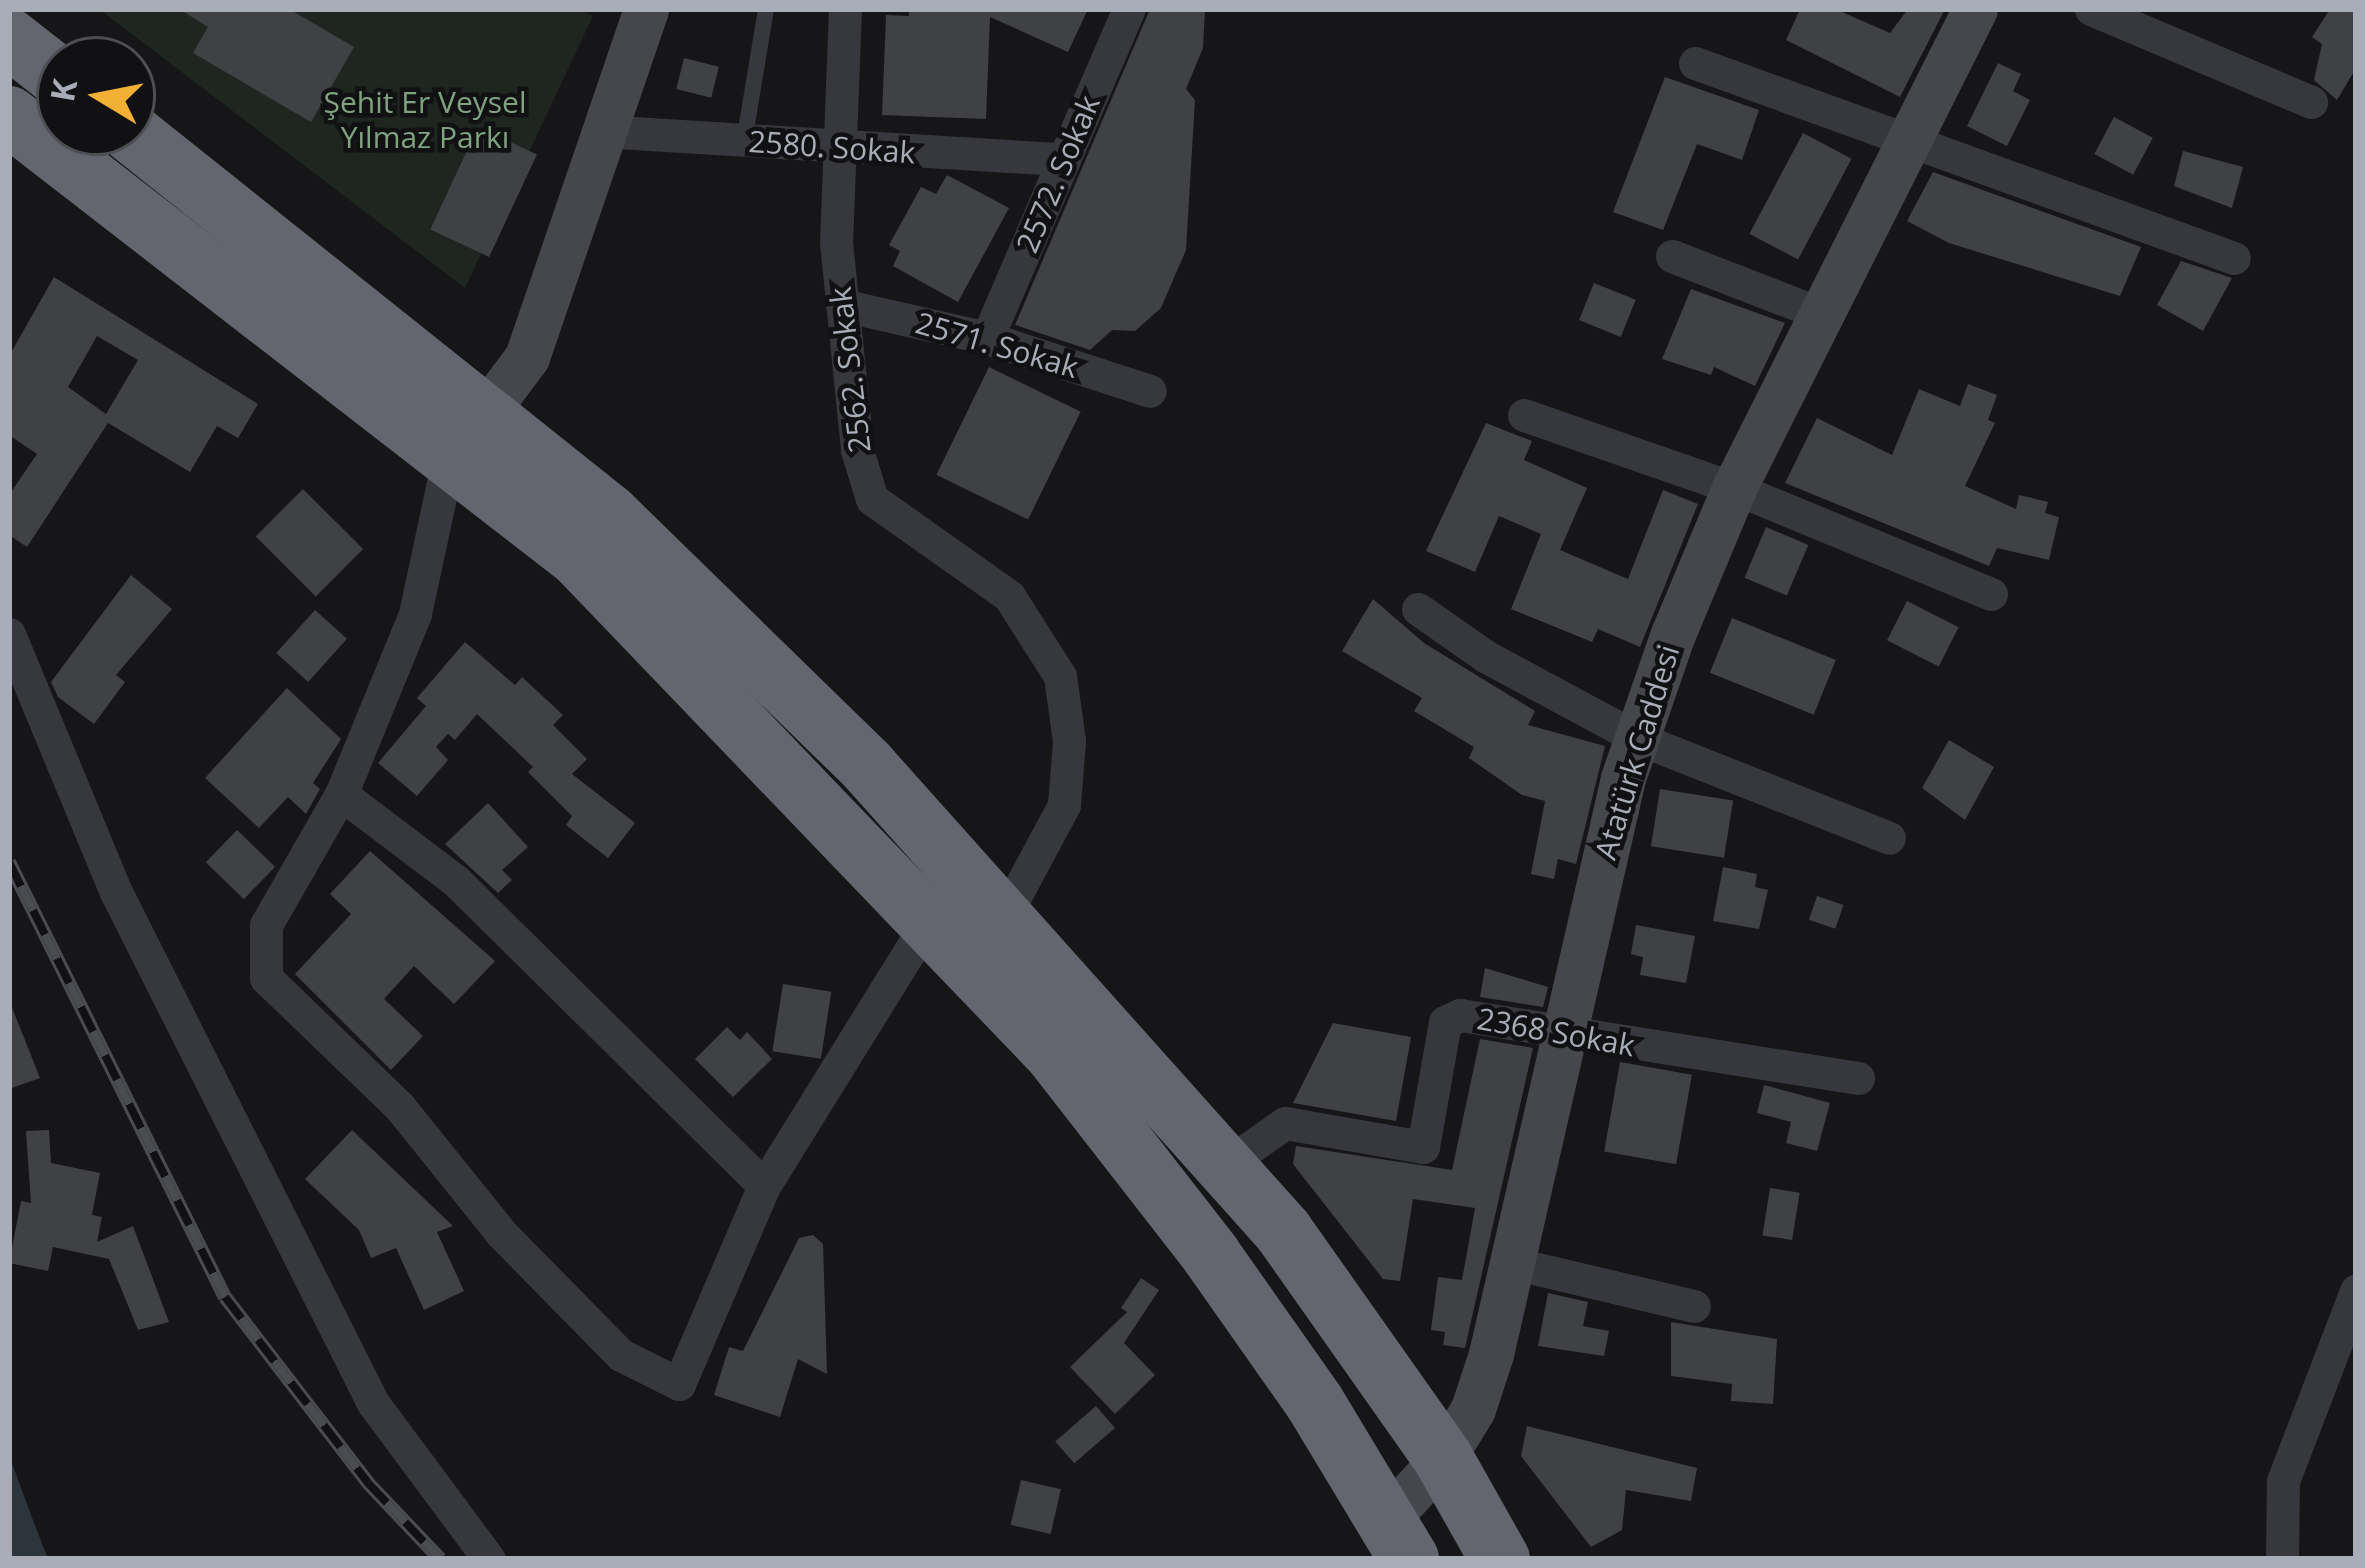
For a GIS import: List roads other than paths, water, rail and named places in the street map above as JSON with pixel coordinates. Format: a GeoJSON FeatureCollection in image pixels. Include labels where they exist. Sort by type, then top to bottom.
{"type":"FeatureCollection","features":[{"type":"Feature","properties":{"kind":"highway"},"geometry":{"type":"LineString","coordinates":[[9,38],[36,59]]}},
{"type":"Feature","properties":{"kind":"highway"},"geometry":{"type":"LineString","coordinates":[[10,118],[469,436],[625,530],[868,767],[1228,1163],[1443,1458],[1500,1559]]}},
{"type":"Feature","properties":{"kind":"highway"},"geometry":{"type":"LineString","coordinates":[[156,155],[469,436],[578,557],[1054,1053],[1210,1255],[1398,1539]]}},
{"type":"Feature","properties":{"kind":"street"},"geometry":{"type":"LineString","coordinates":[[646,9],[600,130],[527,357],[469,436],[415,614],[341,794],[266,925],[266,978],[399,1106],[501,1233],[621,1354],[680,1384],[764,1186],[928,921]]}},
{"type":"Feature","properties":{"kind":"street","name":"2562. Sokak"},"geometry":{"type":"LineString","coordinates":[[845,9],[839,149],[842,305],[857,450],[872,499],[1009,596],[1060,676],[1069,741],[1064,805],[1005,915]]}},
{"type":"Feature","properties":{"kind":"street","name":"2572. Sokak"},"geometry":{"type":"LineString","coordinates":[[987,338],[1129,9]]}},
{"type":"Feature","properties":{"kind":"street","name":"Atatürk Caddesi"},"geometry":{"type":"LineString","coordinates":[[1398,1539],[1473,1409],[1637,738],[1734,488],[1906,138],[1975,9]]}},
{"type":"Feature","properties":{"kind":"street"},"geometry":{"type":"LineString","coordinates":[[2091,9],[2312,102]]}},
{"type":"Feature","properties":{"kind":"street"},"geometry":{"type":"LineString","coordinates":[[1695,63],[2234,258]]}},
{"type":"Feature","properties":{"kind":"street","name":"2580. Sokak"},"geometry":{"type":"LineString","coordinates":[[600,130],[839,149],[1064,159]]}},
{"type":"Feature","properties":{"kind":"street"},"geometry":{"type":"LineString","coordinates":[[1672,256],[1820,313]]}},
{"type":"Feature","properties":{"kind":"street","name":"2571. Sokak"},"geometry":{"type":"LineString","coordinates":[[842,305],[987,338],[1150,391]]}},
{"type":"Feature","properties":{"kind":"street"},"geometry":{"type":"LineString","coordinates":[[1524,415],[1734,488],[1991,594]]}},
{"type":"Feature","properties":{"kind":"street"},"geometry":{"type":"LineString","coordinates":[[1418,609],[1485,656],[1637,738],[1889,838]]}},
{"type":"Feature","properties":{"kind":"street"},"geometry":{"type":"LineString","coordinates":[[9,634],[116,892],[373,1403],[489,1559]]}},
{"type":"Feature","properties":{"kind":"street"},"geometry":{"type":"LineString","coordinates":[[341,794],[456,881],[764,1186]]}},
{"type":"Feature","properties":{"kind":"street","name":"2368 Sokak"},"geometry":{"type":"LineString","coordinates":[[1228,1163],[1285,1124],[1423,1147],[1445,1022],[1460,1015],[1562,1035],[1858,1078]]}},
{"type":"Feature","properties":{"kind":"street"},"geometry":{"type":"LineString","coordinates":[[1508,1262],[1694,1306]]}},
{"type":"Feature","properties":{"kind":"street"},"geometry":{"type":"LineString","coordinates":[[2282,1559],[2282,1481],[2356,1291]]}},
{"type":"Feature","properties":{"kind":"lane"},"geometry":{"type":"LineString","coordinates":[[745,142],[766,9]]}},
{"type":"Feature","properties":{"kind":"railway"},"geometry":{"type":"LineString","coordinates":[[9,862],[225,1297],[368,1483],[440,1559]]}},
{"type":"Feature","properties":{"kind":"park label","name":"Şehit Er Veysel Yılmaz Parkı"},"geometry":{"type":"Point","coordinates":[425,119]}}]}
